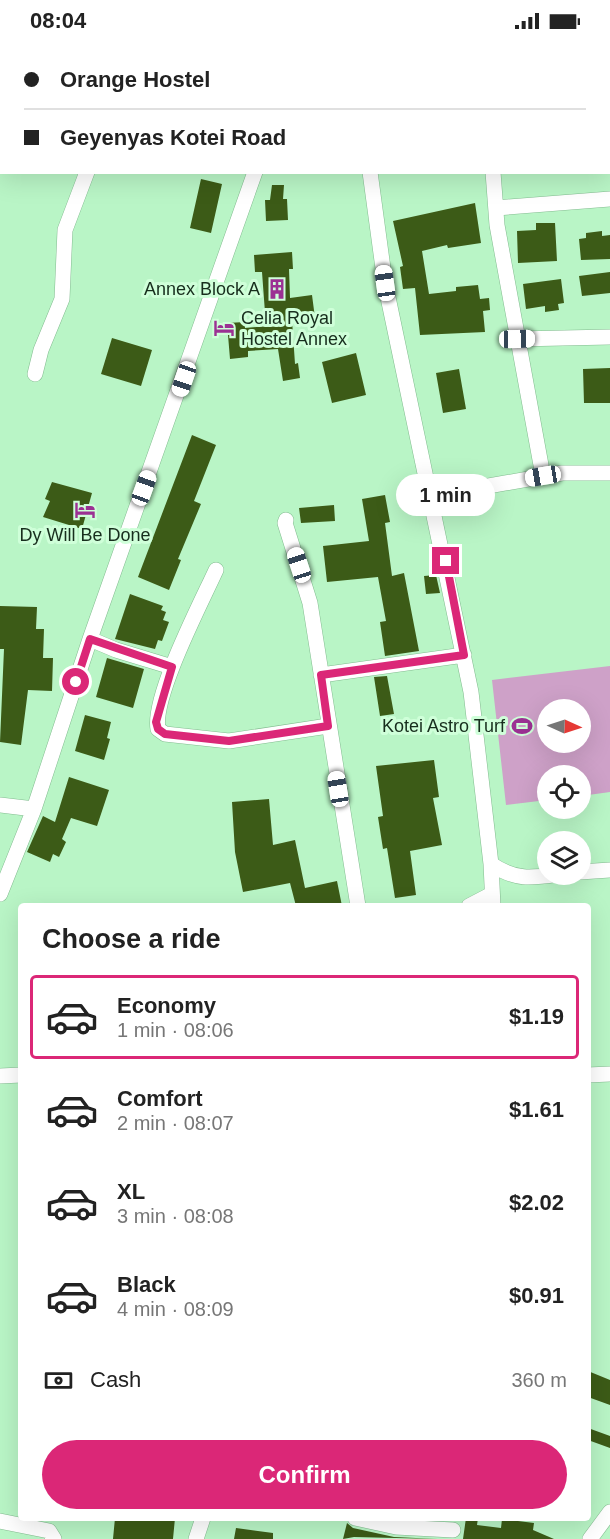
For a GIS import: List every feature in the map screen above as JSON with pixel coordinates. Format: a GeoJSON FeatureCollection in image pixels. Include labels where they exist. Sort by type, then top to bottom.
{"type":"FeatureCollection","features":[{"type":"Feature","properties":{"kind":"street"},"geometry":{"type":"LineString","coordinates":[[35,374],[41,350],[62,299],[65,230],[86,174]]}},
{"type":"Feature","properties":{"kind":"street"},"geometry":{"type":"LineString","coordinates":[[0,894],[34,809],[90,639],[254,174]]}},
{"type":"Feature","properties":{"kind":"street"},"geometry":{"type":"LineString","coordinates":[[370,174],[385,283],[419,448],[432,496],[474,712],[491,864],[492,900]]}},
{"type":"Feature","properties":{"kind":"street"},"geometry":{"type":"LineString","coordinates":[[494,174],[496,208],[517,339],[543,476]]}},
{"type":"Feature","properties":{"kind":"street"},"geometry":{"type":"LineString","coordinates":[[496,208],[610,199]]}},
{"type":"Feature","properties":{"kind":"street"},"geometry":{"type":"LineString","coordinates":[[517,339],[610,337]]}},
{"type":"Feature","properties":{"kind":"street"},"geometry":{"type":"LineString","coordinates":[[432,496],[543,476],[581,472],[610,473]]}},
{"type":"Feature","properties":{"kind":"street"},"geometry":{"type":"LineString","coordinates":[[286,520],[310,603],[358,903]]}},
{"type":"Feature","properties":{"kind":"street"},"geometry":{"type":"LineString","coordinates":[[216,570],[172,667],[156,722],[158,729],[165,734],[229,741],[328,726]]}},
{"type":"Feature","properties":{"kind":"street"},"geometry":{"type":"LineString","coordinates":[[90,639],[172,667]]}},
{"type":"Feature","properties":{"kind":"street"},"geometry":{"type":"LineString","coordinates":[[321,675],[464,655]]}},
{"type":"Feature","properties":{"kind":"street"},"geometry":{"type":"LineString","coordinates":[[0,806],[34,809]]}},
{"type":"Feature","properties":{"kind":"street"},"geometry":{"type":"LineString","coordinates":[[491,864],[507,875],[523,878],[537,877]]}},
{"type":"Feature","properties":{"kind":"street"},"geometry":{"type":"LineString","coordinates":[[591,871],[610,870]]}},
{"type":"Feature","properties":{"kind":"street"},"geometry":{"type":"LineString","coordinates":[[591,1075],[610,1074]]}},
{"type":"Feature","properties":{"kind":"street"},"geometry":{"type":"LineString","coordinates":[[0,1076],[18,1075]]}},
{"type":"Feature","properties":{"kind":"street"},"geometry":{"type":"LineString","coordinates":[[590,1539],[610,1512]]}},
{"type":"Feature","properties":{"kind":"street"},"geometry":{"type":"LineString","coordinates":[[0,1521],[49,1531],[54,1539]]}},
{"type":"Feature","properties":{"kind":"street"},"geometry":{"type":"LineString","coordinates":[[196,1539],[202,1521]]}},
{"type":"Feature","properties":{"kind":"street"},"geometry":{"type":"LineString","coordinates":[[369,1521],[396,1527],[454,1529]]}},
{"type":"Feature","properties":{"kind":"shaded area","name":"Kotei Astro Turf"},"geometry":{"type":"Polygon","coordinates":[[[610,666],[610,792],[591,795],[591,765],[537,765],[537,801],[506,805],[492,680],[610,666]]]}},
{"type":"Feature","properties":{"kind":"building"},"geometry":{"type":"Polygon","coordinates":[[[201,179],[222,184],[211,233],[190,228],[201,179]]]}},
{"type":"Feature","properties":{"kind":"building"},"geometry":{"type":"Polygon","coordinates":[[[272,185],[284,185],[283,199],[287,199],[288,220],[266,221],[265,200],[270,200],[272,185]]]}},
{"type":"Feature","properties":{"kind":"building"},"geometry":{"type":"Polygon","coordinates":[[[475,203],[481,243],[448,248],[447,245],[422,251],[429,294],[456,291],[456,287],[478,285],[480,299],[489,298],[490,310],[483,311],[485,332],[420,335],[415,288],[403,289],[400,267],[403,266],[393,221],[475,203]]]}},
{"type":"Feature","properties":{"kind":"building"},"geometry":{"type":"Polygon","coordinates":[[[536,223],[555,223],[557,261],[518,263],[517,231],[536,230],[536,223]]]}},
{"type":"Feature","properties":{"kind":"building"},"geometry":{"type":"Polygon","coordinates":[[[602,231],[602,236],[610,235],[610,259],[581,260],[579,239],[586,238],[586,233],[602,231]]]}},
{"type":"Feature","properties":{"kind":"building"},"geometry":{"type":"Polygon","coordinates":[[[292,252],[293,269],[289,269],[290,298],[312,295],[315,318],[292,320],[295,364],[298,363],[300,378],[283,381],[278,349],[248,351],[248,357],[230,359],[227,323],[245,322],[245,328],[266,326],[262,272],[255,272],[254,255],[292,252]]]}},
{"type":"Feature","properties":{"kind":"building"},"geometry":{"type":"Polygon","coordinates":[[[610,272],[610,293],[582,296],[579,276],[610,272]]]}},
{"type":"Feature","properties":{"kind":"building"},"geometry":{"type":"Polygon","coordinates":[[[561,279],[564,303],[558,304],[559,310],[545,312],[545,306],[526,309],[523,284],[561,279]]]}},
{"type":"Feature","properties":{"kind":"building"},"geometry":{"type":"Polygon","coordinates":[[[112,338],[152,350],[141,386],[101,374],[112,338]]]}},
{"type":"Feature","properties":{"kind":"building"},"geometry":{"type":"Polygon","coordinates":[[[356,353],[366,395],[332,403],[322,362],[356,353]]]}},
{"type":"Feature","properties":{"kind":"building"},"geometry":{"type":"Polygon","coordinates":[[[610,368],[610,403],[584,403],[583,369],[610,368]]]}},
{"type":"Feature","properties":{"kind":"building"},"geometry":{"type":"Polygon","coordinates":[[[459,369],[466,409],[443,413],[436,373],[459,369]]]}},
{"type":"Feature","properties":{"kind":"building"},"geometry":{"type":"Polygon","coordinates":[[[192,435],[216,445],[194,501],[201,504],[178,559],[181,560],[169,590],[138,577],[192,435]]]}},
{"type":"Feature","properties":{"kind":"building"},"geometry":{"type":"Polygon","coordinates":[[[52,482],[92,493],[82,529],[43,517],[50,501],[45,499],[52,482]]]}},
{"type":"Feature","properties":{"kind":"building"},"geometry":{"type":"Polygon","coordinates":[[[385,495],[390,522],[385,523],[392,576],[404,573],[419,651],[385,656],[380,622],[386,621],[378,577],[327,582],[323,546],[369,541],[362,499],[385,495]]]}},
{"type":"Feature","properties":{"kind":"building"},"geometry":{"type":"Polygon","coordinates":[[[334,505],[335,521],[301,523],[299,508],[334,505]]]}},
{"type":"Feature","properties":{"kind":"building"},"geometry":{"type":"Polygon","coordinates":[[[436,575],[440,593],[426,594],[424,576],[436,575]]]}},
{"type":"Feature","properties":{"kind":"building"},"geometry":{"type":"Polygon","coordinates":[[[130,594],[163,606],[161,610],[166,612],[163,620],[169,622],[162,641],[158,640],[155,649],[115,639],[130,594]]]}},
{"type":"Feature","properties":{"kind":"building"},"geometry":{"type":"Polygon","coordinates":[[[0,606],[37,607],[36,629],[44,629],[43,658],[53,658],[52,691],[28,690],[21,745],[0,742],[4,649],[0,649],[0,606]]]}},
{"type":"Feature","properties":{"kind":"building"},"geometry":{"type":"Polygon","coordinates":[[[107,658],[144,669],[133,708],[96,697],[107,658]]]}},
{"type":"Feature","properties":{"kind":"building"},"geometry":{"type":"Polygon","coordinates":[[[387,676],[394,714],[380,716],[374,677],[387,676]]]}},
{"type":"Feature","properties":{"kind":"building"},"geometry":{"type":"Polygon","coordinates":[[[85,715],[111,722],[107,738],[110,739],[104,760],[75,751],[85,715]]]}},
{"type":"Feature","properties":{"kind":"building"},"geometry":{"type":"Polygon","coordinates":[[[434,760],[439,797],[433,798],[442,845],[410,851],[416,895],[395,898],[387,848],[383,849],[378,817],[383,816],[376,766],[434,760]]]}},
{"type":"Feature","properties":{"kind":"building"},"geometry":{"type":"Polygon","coordinates":[[[69,777],[109,790],[97,826],[71,818],[62,839],[66,842],[59,857],[53,854],[50,862],[27,852],[43,816],[55,822],[69,777]]]}},
{"type":"Feature","properties":{"kind":"building"},"geometry":{"type":"Polygon","coordinates":[[[269,799],[273,845],[295,840],[305,888],[337,881],[341,903],[295,903],[290,883],[243,892],[235,852],[232,802],[269,799]]]}},
{"type":"Feature","properties":{"kind":"building"},"geometry":{"type":"Polygon","coordinates":[[[591,1372],[610,1380],[610,1405],[591,1398],[591,1372]]]}},
{"type":"Feature","properties":{"kind":"building"},"geometry":{"type":"Polygon","coordinates":[[[591,1429],[610,1436],[610,1448],[591,1441],[591,1429]]]}},
{"type":"Feature","properties":{"kind":"building"},"geometry":{"type":"Polygon","coordinates":[[[115,1521],[175,1521],[173,1539],[113,1539],[115,1521]]]}},
{"type":"Feature","properties":{"kind":"building"},"geometry":{"type":"Polygon","coordinates":[[[466,1521],[478,1521],[477,1525],[501,1528],[502,1521],[518,1521],[534,1523],[533,1530],[554,1539],[463,1539],[466,1521]]]}},
{"type":"Feature","properties":{"kind":"building"},"geometry":{"type":"Polygon","coordinates":[[[347,1523],[353,1528],[394,1537],[438,1539],[354,1537],[343,1539],[347,1523]]]}},
{"type":"Feature","properties":{"kind":"building"},"geometry":{"type":"Polygon","coordinates":[[[236,1528],[273,1533],[273,1539],[234,1539],[236,1528]]]}},
{"type":"Feature","properties":{"kind":"place","name":"Annex Block A"},"geometry":{"type":"Point","coordinates":[277,289]}},
{"type":"Feature","properties":{"kind":"place","name":"Celia Royal Hostel Annex"},"geometry":{"type":"Point","coordinates":[224,328]}},
{"type":"Feature","properties":{"kind":"place","name":"Dy Will Be Done"},"geometry":{"type":"Point","coordinates":[85,510]}},
{"type":"Feature","properties":{"kind":"place","name":"Kotei Astro Turf"},"geometry":{"type":"Point","coordinates":[522,726]}},
{"type":"Feature","properties":{"kind":"route"},"geometry":{"type":"LineString","coordinates":[[76,682],[90,639],[116,650],[172,667],[156,722],[158,729],[165,734],[229,741],[328,726],[321,675],[464,655],[446,561]]}}]}
